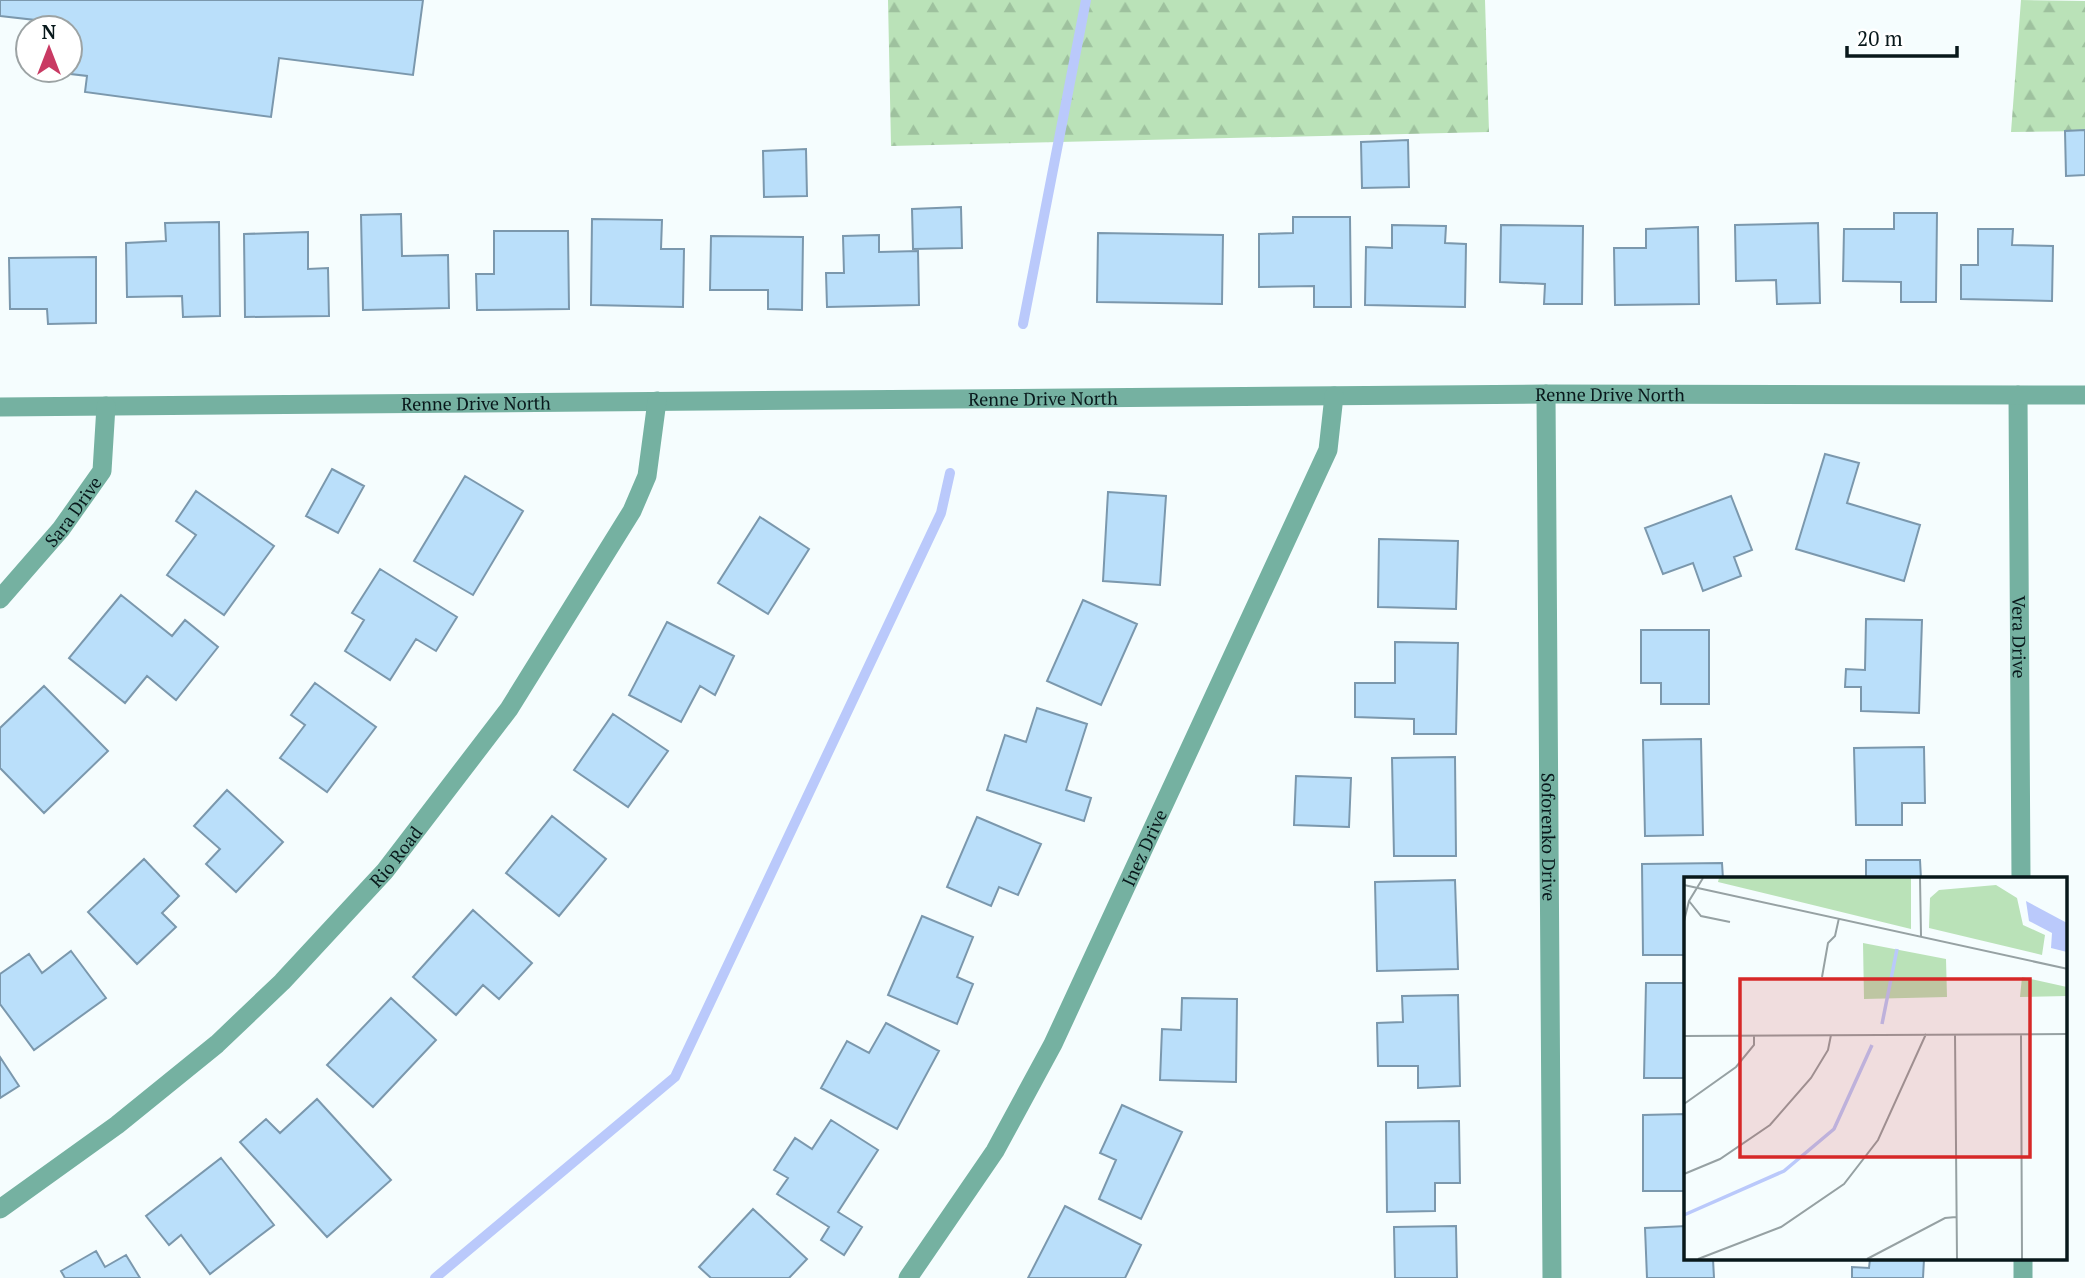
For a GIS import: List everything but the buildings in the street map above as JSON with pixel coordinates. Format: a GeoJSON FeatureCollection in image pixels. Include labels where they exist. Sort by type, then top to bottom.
{"type":"FeatureCollection","features":[{"type":"Feature","properties":{"kind":"street","name":"Renne Drive North"},"geometry":{"type":"LineString","coordinates":[[0,407],[1546,394],[2085,395]]}},
{"type":"Feature","properties":{"kind":"street","name":"Soforenko Drive"},"geometry":{"type":"LineString","coordinates":[[1546,394],[1552,1278]]}},
{"type":"Feature","properties":{"kind":"street","name":"Vera Drive"},"geometry":{"type":"LineString","coordinates":[[2018,395],[2021,877]]}},
{"type":"Feature","properties":{"kind":"street","name":"Inez Drive"},"geometry":{"type":"LineString","coordinates":[[908,1278],[995,1151],[1053,1044],[1328,450],[1334,396]]}},
{"type":"Feature","properties":{"kind":"street","name":"Rio Road"},"geometry":{"type":"LineString","coordinates":[[0,1209],[117,1125],[216,1044],[282,982],[385,872],[509,709],[632,511],[647,476],[657,401]]}},
{"type":"Feature","properties":{"kind":"street","name":"Sara Drive"},"geometry":{"type":"LineString","coordinates":[[0,599],[61,529],[102,471],[106,406]]}},
{"type":"Feature","properties":{"kind":"street"},"geometry":{"type":"LineString","coordinates":[[2023,1260],[2023,1278]]}},
{"type":"Feature","properties":{"kind":"green space"},"geometry":{"type":"Polygon","coordinates":[[[888,0],[1485,0],[1489,132],[891,146],[888,0]]]}},
{"type":"Feature","properties":{"kind":"green space"},"geometry":{"type":"Polygon","coordinates":[[[2021,0],[2085,1],[2085,131],[2011,132],[2021,0]]]}},
{"type":"Feature","properties":{"kind":"waterway"},"geometry":{"type":"LineString","coordinates":[[1023,324],[1086,0]]}},
{"type":"Feature","properties":{"kind":"waterway"},"geometry":{"type":"LineString","coordinates":[[435,1278],[675,1077],[941,513],[950,473]]}}]}
